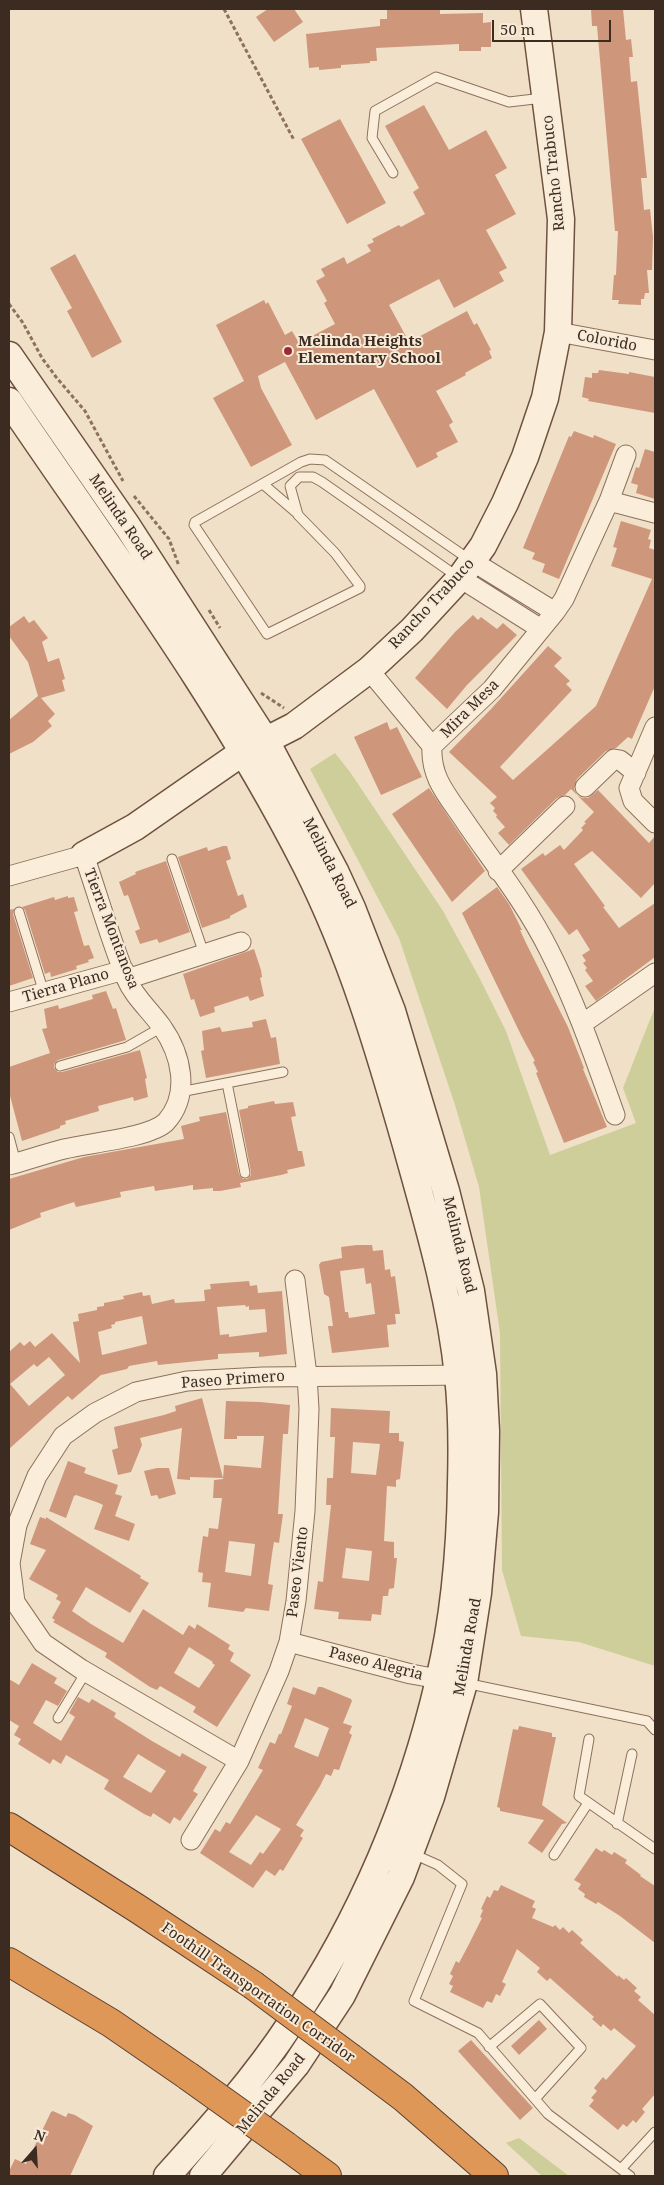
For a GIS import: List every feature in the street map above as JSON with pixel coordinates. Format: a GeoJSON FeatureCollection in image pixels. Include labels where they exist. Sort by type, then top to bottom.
{"type":"FeatureCollection","features":[{"type":"Feature","properties":{"kind":"highway","name":"Foothill Transportation Corridor"},"geometry":{"type":"LineString","coordinates":[[9,1827],[253,1985],[403,2097],[494,2176]]}},
{"type":"Feature","properties":{"kind":"highway"},"geometry":{"type":"LineString","coordinates":[[9,1962],[111,2023],[327,2176]]}},
{"type":"Feature","properties":{"kind":"main road","name":"Rancho Trabuco"},"geometry":{"type":"LineString","coordinates":[[84,855],[135,827],[243,752],[294,726],[369,670],[412,630],[466,570],[483,546],[501,512],[525,457],[545,398],[558,332],[561,219],[534,9]]}},
{"type":"Feature","properties":{"kind":"main road","name":"Melinda Road"},"geometry":{"type":"LineString","coordinates":[[9,356],[128,527],[266,741],[335,871],[372,956],[392,1011],[460,1240],[471,1291],[471,1374]]}},
{"type":"Feature","properties":{"kind":"main road","name":"Melinda Road"},"geometry":{"type":"LineString","coordinates":[[9,401],[171,640],[243,752],[312,878],[354,975],[377,1043],[434,1247],[446,1302],[471,1374],[486,1431],[483,1542],[478,1593],[452,1681],[431,1797],[411,1852],[386,1910],[332,2010],[290,2072],[203,2176]]}},
{"type":"Feature","properties":{"kind":"main road","name":"Melinda Road"},"geometry":{"type":"LineString","coordinates":[[167,2176],[226,2110],[269,2054],[310,1994],[348,1927],[393,1829],[409,1784],[452,1681]]}},
{"type":"Feature","properties":{"kind":"street","name":"Colorido"},"geometry":{"type":"LineString","coordinates":[[558,332],[655,350]]}},
{"type":"Feature","properties":{"kind":"street","name":"Mira Mesa"},"geometry":{"type":"LineString","coordinates":[[615,1115],[582,1024],[549,950],[514,890],[498,871],[438,782],[431,762],[432,746],[492,689],[564,599],[609,501],[626,455]]}},
{"type":"Feature","properties":{"kind":"street"},"geometry":{"type":"LineString","coordinates":[[609,501],[655,513]]}},
{"type":"Feature","properties":{"kind":"street"},"geometry":{"type":"LineString","coordinates":[[466,570],[555,612]]}},
{"type":"Feature","properties":{"kind":"street"},"geometry":{"type":"LineString","coordinates":[[466,570],[541,629]]}},
{"type":"Feature","properties":{"kind":"street"},"geometry":{"type":"LineString","coordinates":[[369,670],[432,746]]}},
{"type":"Feature","properties":{"kind":"street"},"geometry":{"type":"LineString","coordinates":[[655,727],[629,788],[633,801],[655,823]]}},
{"type":"Feature","properties":{"kind":"street"},"geometry":{"type":"LineString","coordinates":[[585,787],[614,759],[620,760],[636,773]]}},
{"type":"Feature","properties":{"kind":"street"},"geometry":{"type":"LineString","coordinates":[[498,871],[565,806]]}},
{"type":"Feature","properties":{"kind":"street","name":"Rancho Trabuco"},"geometry":{"type":"LineString","coordinates":[[9,876],[84,855]]}},
{"type":"Feature","properties":{"kind":"street","name":"Tierra Montanosa"},"geometry":{"type":"LineString","coordinates":[[12,1164],[65,1149],[145,1133],[165,1122],[178,1101],[182,1083],[176,1054],[162,1027],[138,1000],[125,975],[84,855]]}},
{"type":"Feature","properties":{"kind":"street","name":"Tierra Plano"},"geometry":{"type":"LineString","coordinates":[[9,1002],[125,975],[241,942]]}},
{"type":"Feature","properties":{"kind":"street"},"geometry":{"type":"LineString","coordinates":[[582,1024],[655,973]]}},
{"type":"Feature","properties":{"kind":"street","name":"Paseo Viento"},"geometry":{"type":"LineString","coordinates":[[191,1840],[239,1761],[279,1671],[289,1642],[296,1601],[305,1511],[309,1410],[307,1376],[295,1280]]}},
{"type":"Feature","properties":{"kind":"street","name":"Paseo Primero"},"geometry":{"type":"LineString","coordinates":[[239,1761],[86,1672],[44,1643],[39,1636],[15,1602],[10,1563],[17,1525],[36,1476],[63,1436],[95,1413],[136,1392],[187,1381],[307,1376],[471,1374]]}},
{"type":"Feature","properties":{"kind":"street","name":"Paseo Alegria"},"geometry":{"type":"LineString","coordinates":[[289,1642],[411,1674],[452,1681]]}},
{"type":"Feature","properties":{"kind":"lane"},"geometry":{"type":"LineString","coordinates":[[393,173],[372,138],[375,111],[436,77],[509,102],[545,98]]}},
{"type":"Feature","properties":{"kind":"lane"},"geometry":{"type":"LineString","coordinates":[[263,484],[298,515],[335,554],[360,586],[360,588],[267,634],[194,525],[195,522],[301,462],[310,458],[325,460],[466,570]]}},
{"type":"Feature","properties":{"kind":"lane"},"geometry":{"type":"LineString","coordinates":[[298,515],[290,486],[299,477],[313,477],[466,570]]}},
{"type":"Feature","properties":{"kind":"lane"},"geometry":{"type":"LineString","coordinates":[[172,859],[204,954]]}},
{"type":"Feature","properties":{"kind":"lane"},"geometry":{"type":"LineString","coordinates":[[19,912],[44,993]]}},
{"type":"Feature","properties":{"kind":"lane"},"geometry":{"type":"LineString","coordinates":[[60,1066],[127,1047],[162,1027]]}},
{"type":"Feature","properties":{"kind":"lane"},"geometry":{"type":"LineString","coordinates":[[180,1092],[283,1072]]}},
{"type":"Feature","properties":{"kind":"lane"},"geometry":{"type":"LineString","coordinates":[[227,1083],[245,1173]]}},
{"type":"Feature","properties":{"kind":"lane"},"geometry":{"type":"LineString","coordinates":[[9,1138],[12,1164]]}},
{"type":"Feature","properties":{"kind":"lane"},"geometry":{"type":"LineString","coordinates":[[58,1718],[86,1672]]}},
{"type":"Feature","properties":{"kind":"lane"},"geometry":{"type":"LineString","coordinates":[[452,1681],[647,1721],[655,1730]]}},
{"type":"Feature","properties":{"kind":"lane"},"geometry":{"type":"LineString","coordinates":[[589,1739],[578,1796],[655,1849]]}},
{"type":"Feature","properties":{"kind":"lane"},"geometry":{"type":"LineString","coordinates":[[617,1824],[632,1754]]}},
{"type":"Feature","properties":{"kind":"lane"},"geometry":{"type":"LineString","coordinates":[[554,1855],[588,1803]]}},
{"type":"Feature","properties":{"kind":"lane"},"geometry":{"type":"LineString","coordinates":[[411,1852],[438,1865],[462,1884],[414,2001],[478,2033],[548,2114],[630,2176]]}},
{"type":"Feature","properties":{"kind":"lane"},"geometry":{"type":"LineString","coordinates":[[489,2046],[540,2004],[581,2048],[535,2099]]}},
{"type":"Feature","properties":{"kind":"lane"},"geometry":{"type":"LineString","coordinates":[[621,2169],[655,2132]]}},
{"type":"Feature","properties":{"kind":"path"},"geometry":{"type":"LineString","coordinates":[[224,9],[294,140]]}},
{"type":"Feature","properties":{"kind":"path"},"geometry":{"type":"LineString","coordinates":[[9,304],[23,323],[42,358],[85,411],[126,485]]}},
{"type":"Feature","properties":{"kind":"path"},"geometry":{"type":"LineString","coordinates":[[130,491],[169,539],[180,570]]}},
{"type":"Feature","properties":{"kind":"path"},"geometry":{"type":"LineString","coordinates":[[206,607],[221,629]]}},
{"type":"Feature","properties":{"kind":"path"},"geometry":{"type":"LineString","coordinates":[[260,692],[271,701],[283,705],[294,726]]}},
{"type":"Feature","properties":{"kind":"green space"},"geometry":{"type":"Polygon","coordinates":[[[335,753],[350,772],[443,911],[479,977],[506,1031],[550,1155],[636,1123],[623,1088],[655,1007],[655,1666],[579,1642],[521,1636],[502,1570],[500,1333],[479,1187],[455,1105],[399,938],[310,769],[335,753]]]}},
{"type":"Feature","properties":{"kind":"green space"},"geometry":{"type":"Polygon","coordinates":[[[519,2138],[569,2176],[542,2176],[506,2143],[519,2138]]]}},
{"type":"Feature","properties":{"kind":"building"},"geometry":{"type":"Polygon","coordinates":[[[268,9],[294,9],[303,22],[274,42],[256,17],[268,9]]]}},
{"type":"Feature","properties":{"kind":"building"},"geometry":{"type":"Polygon","coordinates":[[[440,9],[440,14],[483,13],[483,23],[491,22],[491,47],[481,47],[481,51],[459,51],[459,44],[376,48],[377,61],[341,65],[341,68],[319,70],[319,67],[309,68],[306,34],[380,26],[380,19],[387,19],[387,10],[440,9]]]}},
{"type":"Feature","properties":{"kind":"building"},"geometry":{"type":"Polygon","coordinates":[[[591,9],[623,9],[626,40],[631,39],[633,57],[629,57],[631,82],[637,81],[647,178],[641,178],[644,210],[650,209],[653,237],[652,270],[647,270],[649,293],[645,293],[644,299],[641,299],[641,305],[618,304],[619,300],[612,300],[614,275],[616,275],[618,231],[615,231],[597,26],[592,26],[591,9]]]}},
{"type":"Feature","properties":{"kind":"building"},"geometry":{"type":"Polygon","coordinates":[[[424,105],[449,150],[486,130],[507,168],[495,175],[516,214],[486,230],[507,268],[499,272],[504,281],[454,308],[439,279],[389,305],[409,342],[467,311],[474,325],[477,323],[491,350],[489,351],[492,358],[436,391],[453,422],[449,425],[458,442],[436,453],[438,457],[417,468],[374,389],[316,420],[285,362],[258,376],[261,388],[292,445],[251,467],[213,398],[244,381],[216,325],[264,300],[266,304],[268,302],[285,335],[292,331],[299,343],[335,324],[324,303],[327,301],[316,281],[325,276],[321,269],[344,257],[347,264],[371,251],[367,245],[374,242],[372,239],[399,225],[401,227],[425,214],[413,192],[419,188],[385,126],[424,105]]]}},
{"type":"Feature","properties":{"kind":"building"},"geometry":{"type":"Polygon","coordinates":[[[340,119],[386,203],[347,224],[301,139],[340,119]]]}},
{"type":"Feature","properties":{"kind":"building"},"geometry":{"type":"Polygon","coordinates":[[[75,254],[122,342],[92,358],[67,311],[72,308],[50,268],[75,254]]]}},
{"type":"Feature","properties":{"kind":"building"},"geometry":{"type":"Polygon","coordinates":[[[599,370],[629,374],[629,372],[655,377],[655,413],[588,401],[589,399],[582,397],[585,377],[592,378],[592,373],[598,373],[599,370]]]}},
{"type":"Feature","properties":{"kind":"building"},"geometry":{"type":"Polygon","coordinates":[[[574,431],[593,438],[594,435],[616,444],[559,579],[542,572],[545,564],[532,559],[535,553],[523,548],[569,436],[571,437],[574,431]]]}},
{"type":"Feature","properties":{"kind":"building"},"geometry":{"type":"Polygon","coordinates":[[[645,449],[655,452],[655,499],[636,493],[638,485],[631,483],[636,467],[639,468],[645,449]]]}},
{"type":"Feature","properties":{"kind":"building"},"geometry":{"type":"Polygon","coordinates":[[[621,521],[651,530],[648,539],[651,540],[649,548],[655,550],[655,686],[632,739],[628,737],[616,748],[606,751],[577,779],[574,789],[577,795],[571,789],[565,795],[557,798],[509,845],[498,833],[505,827],[496,817],[497,815],[493,811],[495,808],[490,803],[497,797],[449,752],[548,646],[562,658],[554,666],[570,681],[566,684],[572,690],[500,767],[513,780],[596,706],[652,579],[611,566],[617,548],[613,547],[621,521]]]}},
{"type":"Feature","properties":{"kind":"building"},"geometry":{"type":"Polygon","coordinates":[[[473,615],[478,620],[481,617],[497,629],[503,623],[517,635],[467,685],[447,709],[415,678],[455,632],[473,615]]]}},
{"type":"Feature","properties":{"kind":"building"},"geometry":{"type":"Polygon","coordinates":[[[24,616],[29,623],[34,620],[48,638],[42,642],[48,662],[59,658],[65,679],[62,680],[65,691],[41,698],[55,714],[48,721],[52,726],[33,742],[9,754],[9,720],[38,696],[28,662],[9,636],[9,627],[24,616]]]}},
{"type":"Feature","properties":{"kind":"building"},"geometry":{"type":"Polygon","coordinates":[[[387,722],[390,730],[397,727],[422,777],[381,795],[354,737],[387,722]]]}},
{"type":"Feature","properties":{"kind":"building"},"geometry":{"type":"Polygon","coordinates":[[[429,788],[485,871],[452,902],[392,814],[429,788]]]}},
{"type":"Feature","properties":{"kind":"building"},"geometry":{"type":"Polygon","coordinates":[[[598,790],[649,843],[655,836],[655,883],[641,898],[592,851],[574,864],[619,928],[655,903],[655,957],[596,1001],[585,986],[593,981],[585,970],[587,968],[583,963],[586,961],[582,955],[590,950],[577,929],[569,935],[521,869],[543,853],[545,856],[560,845],[564,850],[583,830],[581,828],[586,823],[584,822],[594,812],[577,795],[582,798],[588,798],[598,790]]]}},
{"type":"Feature","properties":{"kind":"building"},"geometry":{"type":"Polygon","coordinates":[[[227,846],[231,859],[226,861],[238,896],[243,894],[247,907],[230,916],[230,918],[202,928],[178,857],[207,847],[208,851],[227,846]]]}},
{"type":"Feature","properties":{"kind":"building"},"geometry":{"type":"Polygon","coordinates":[[[166,861],[190,932],[159,943],[157,939],[140,944],[135,931],[140,929],[128,895],[124,896],[119,882],[136,874],[135,872],[166,861]]]}},
{"type":"Feature","properties":{"kind":"building"},"geometry":{"type":"Polygon","coordinates":[[[497,887],[509,904],[522,930],[520,930],[526,943],[568,1027],[607,1127],[564,1143],[536,1073],[538,1072],[533,1062],[535,1061],[462,913],[497,887]]]}},
{"type":"Feature","properties":{"kind":"building"},"geometry":{"type":"Polygon","coordinates":[[[68,896],[68,898],[74,897],[78,911],[74,912],[84,946],[89,945],[94,958],[88,960],[89,962],[76,966],[77,969],[51,977],[50,972],[45,974],[25,910],[22,907],[54,897],[55,900],[68,896]]]}},
{"type":"Feature","properties":{"kind":"building"},"geometry":{"type":"Polygon","coordinates":[[[14,909],[13,914],[33,978],[9,986],[9,910],[14,909]]]}},
{"type":"Feature","properties":{"kind":"building"},"geometry":{"type":"Polygon","coordinates":[[[254,949],[261,970],[262,977],[260,978],[264,996],[250,1001],[248,996],[214,1007],[215,1012],[200,1017],[194,999],[191,1000],[183,974],[254,949]]]}},
{"type":"Feature","properties":{"kind":"building"},"geometry":{"type":"Polygon","coordinates":[[[106,991],[113,1009],[116,1008],[126,1040],[58,1060],[54,1064],[54,1068],[58,1072],[62,1072],[140,1050],[147,1078],[145,1079],[148,1097],[134,1101],[133,1097],[98,1106],[99,1111],[65,1121],[66,1124],[60,1126],[60,1128],[22,1141],[9,1092],[9,1067],[50,1053],[42,1029],[47,1028],[44,1009],[58,1005],[59,1009],[93,999],[92,995],[106,991]]]}},
{"type":"Feature","properties":{"kind":"building"},"geometry":{"type":"Polygon","coordinates":[[[266,1019],[271,1038],[276,1037],[280,1064],[206,1078],[201,1051],[204,1050],[202,1031],[220,1027],[222,1032],[253,1027],[252,1022],[266,1019]]]}},
{"type":"Feature","properties":{"kind":"building"},"geometry":{"type":"Polygon","coordinates":[[[274,1101],[275,1104],[293,1102],[296,1116],[291,1117],[298,1151],[302,1151],[305,1166],[287,1170],[288,1173],[281,1175],[240,1183],[241,1187],[220,1191],[213,1191],[213,1188],[193,1190],[193,1185],[155,1191],[154,1186],[120,1192],[121,1197],[76,1207],[74,1202],[40,1213],[41,1217],[9,1230],[9,1179],[84,1157],[184,1139],[181,1126],[200,1121],[199,1117],[226,1112],[239,1174],[243,1179],[247,1179],[251,1172],[239,1110],[248,1108],[248,1106],[274,1101]]]}},
{"type":"Feature","properties":{"kind":"building"},"geometry":{"type":"Polygon","coordinates":[[[372,1245],[373,1251],[383,1250],[385,1270],[390,1269],[391,1277],[395,1276],[400,1314],[395,1314],[396,1324],[387,1325],[389,1347],[332,1353],[328,1326],[333,1326],[329,1297],[324,1294],[319,1265],[321,1262],[342,1258],[341,1247],[372,1245]],[[364,1268],[340,1271],[345,1312],[348,1312],[349,1318],[375,1314],[371,1283],[366,1284],[364,1268]]]}},
{"type":"Feature","properties":{"kind":"building"},"geometry":{"type":"Polygon","coordinates":[[[249,1281],[250,1286],[257,1285],[258,1293],[282,1291],[287,1354],[259,1357],[259,1352],[218,1354],[218,1359],[158,1365],[157,1361],[129,1366],[127,1369],[101,1375],[72,1400],[68,1396],[9,1449],[9,1352],[20,1342],[24,1346],[30,1341],[35,1347],[52,1333],[80,1363],[73,1322],[79,1321],[78,1314],[97,1310],[97,1307],[104,1306],[104,1303],[124,1299],[123,1296],[142,1292],[143,1296],[150,1295],[152,1304],[174,1299],[175,1303],[205,1301],[204,1290],[211,1289],[210,1284],[249,1281]],[[245,1305],[217,1307],[220,1335],[229,1334],[229,1337],[267,1332],[265,1309],[249,1310],[249,1306],[246,1307],[245,1305]],[[142,1316],[115,1322],[115,1324],[111,1325],[112,1328],[98,1332],[102,1355],[147,1344],[142,1316]],[[49,1357],[37,1367],[34,1364],[10,1384],[29,1406],[65,1375],[49,1357]]]}},
{"type":"Feature","properties":{"kind":"building"},"geometry":{"type":"Polygon","coordinates":[[[202,1398],[223,1478],[190,1477],[190,1480],[177,1479],[182,1428],[140,1438],[142,1445],[131,1472],[118,1475],[112,1450],[118,1448],[114,1427],[164,1415],[176,1411],[175,1406],[202,1398]]]}},
{"type":"Feature","properties":{"kind":"building"},"geometry":{"type":"Polygon","coordinates":[[[226,1401],[290,1405],[288,1434],[283,1434],[278,1514],[283,1514],[279,1543],[274,1542],[272,1554],[268,1584],[273,1585],[269,1611],[246,1608],[243,1612],[208,1607],[211,1583],[202,1582],[203,1573],[198,1572],[203,1536],[208,1537],[209,1528],[218,1529],[222,1498],[213,1498],[214,1480],[223,1479],[224,1465],[261,1468],[264,1436],[237,1436],[237,1439],[224,1439],[226,1401]],[[229,1541],[225,1572],[251,1576],[255,1544],[229,1541]]]}},
{"type":"Feature","properties":{"kind":"building"},"geometry":{"type":"Polygon","coordinates":[[[331,1408],[390,1411],[389,1433],[399,1433],[399,1441],[404,1442],[400,1479],[396,1480],[396,1487],[387,1486],[384,1541],[394,1542],[394,1558],[397,1558],[394,1588],[389,1589],[388,1596],[383,1596],[381,1615],[372,1614],[371,1621],[338,1619],[339,1612],[314,1609],[318,1581],[323,1582],[331,1505],[326,1505],[327,1478],[333,1478],[335,1437],[330,1437],[331,1408]],[[353,1442],[351,1473],[376,1475],[380,1444],[353,1442]],[[346,1548],[342,1578],[369,1581],[372,1551],[346,1548]]]}},
{"type":"Feature","properties":{"kind":"building"},"geometry":{"type":"Polygon","coordinates":[[[68,1461],[86,1468],[84,1473],[118,1485],[115,1494],[122,1496],[115,1516],[135,1524],[129,1541],[94,1529],[103,1505],[99,1503],[76,1495],[66,1518],[49,1511],[68,1461]]]}},
{"type":"Feature","properties":{"kind":"building"},"geometry":{"type":"Polygon","coordinates":[[[169,1468],[176,1494],[159,1499],[157,1495],[151,1496],[144,1471],[169,1468]]]}},
{"type":"Feature","properties":{"kind":"building"},"geometry":{"type":"Polygon","coordinates":[[[40,1517],[46,1519],[46,1517],[141,1576],[140,1578],[149,1583],[130,1613],[86,1587],[72,1611],[123,1643],[143,1609],[183,1635],[189,1625],[195,1629],[197,1624],[230,1645],[228,1649],[234,1653],[230,1661],[251,1675],[217,1727],[193,1712],[196,1707],[160,1686],[157,1690],[150,1687],[105,1657],[107,1653],[53,1622],[55,1620],[52,1618],[61,1602],[56,1599],[58,1595],[29,1579],[46,1550],[30,1544],[40,1517]],[[189,1647],[174,1673],[199,1688],[215,1665],[189,1647]]]}},
{"type":"Feature","properties":{"kind":"building"},"geometry":{"type":"Polygon","coordinates":[[[32,1663],[57,1678],[54,1683],[67,1691],[58,1706],[46,1700],[33,1723],[61,1741],[75,1717],[69,1713],[78,1697],[89,1703],[92,1699],[116,1713],[114,1717],[152,1741],[180,1757],[182,1753],[207,1767],[193,1791],[198,1794],[180,1821],[174,1817],[170,1824],[153,1813],[151,1817],[144,1814],[104,1789],[109,1780],[66,1755],[61,1764],[53,1759],[50,1764],[18,1744],[21,1739],[14,1735],[19,1726],[9,1720],[9,1679],[19,1685],[32,1663]],[[138,1754],[123,1777],[151,1793],[166,1771],[138,1754]]]}},
{"type":"Feature","properties":{"kind":"building"},"geometry":{"type":"Polygon","coordinates":[[[293,1687],[315,1695],[318,1687],[322,1687],[351,1699],[352,1701],[343,1723],[352,1726],[349,1733],[352,1735],[339,1770],[334,1769],[331,1776],[326,1774],[296,1825],[304,1830],[300,1836],[303,1838],[283,1871],[280,1869],[275,1876],[266,1870],[253,1888],[200,1853],[215,1829],[220,1832],[226,1822],[230,1824],[263,1770],[258,1768],[270,1742],[275,1744],[279,1734],[281,1734],[292,1706],[287,1704],[293,1687]],[[305,1718],[294,1747],[318,1757],[329,1728],[305,1718]],[[256,1815],[229,1852],[251,1865],[260,1852],[263,1854],[281,1829],[256,1815]]]}},
{"type":"Feature","properties":{"kind":"building"},"geometry":{"type":"Polygon","coordinates":[[[519,1726],[552,1733],[552,1737],[556,1737],[542,1805],[567,1823],[562,1824],[542,1853],[528,1843],[544,1820],[500,1811],[500,1808],[497,1807],[513,1729],[518,1730],[519,1726]]]}},
{"type":"Feature","properties":{"kind":"building"},"geometry":{"type":"Polygon","coordinates":[[[596,1848],[612,1855],[614,1852],[627,1860],[625,1863],[655,1886],[655,1943],[620,1916],[598,1902],[596,1904],[584,1897],[585,1894],[578,1889],[581,1884],[574,1880],[596,1848]]]}},
{"type":"Feature","properties":{"kind":"building"},"geometry":{"type":"Polygon","coordinates":[[[501,1885],[535,1901],[532,1907],[536,1909],[532,1918],[553,1927],[555,1925],[560,1930],[563,1927],[569,1933],[572,1930],[583,1940],[580,1943],[618,1977],[618,1975],[624,1980],[626,1978],[637,1988],[634,1991],[641,1997],[638,2000],[655,2015],[655,2094],[642,2109],[645,2112],[636,2123],[633,2120],[627,2127],[623,2124],[618,2130],[589,2106],[594,2100],[591,2098],[597,2091],[594,2088],[603,2077],[606,2080],[636,2046],[614,2028],[611,2031],[603,2024],[601,2027],[592,2019],[594,2017],[550,1978],[547,1981],[537,1972],[540,1968],[517,1949],[502,1982],[506,1984],[500,1996],[496,1994],[492,2003],[487,2001],[483,2008],[450,1992],[453,1986],[449,1984],[453,1976],[450,1974],[456,1961],[459,1963],[482,1918],[480,1917],[483,1910],[481,1909],[487,1896],[490,1898],[494,1890],[498,1891],[501,1885]]]}},
{"type":"Feature","properties":{"kind":"building"},"geometry":{"type":"Polygon","coordinates":[[[539,2020],[547,2029],[519,2055],[511,2046],[539,2020]]]}},
{"type":"Feature","properties":{"kind":"building"},"geometry":{"type":"Polygon","coordinates":[[[471,2040],[533,2108],[520,2120],[458,2051],[471,2040]]]}},
{"type":"Feature","properties":{"kind":"building"},"geometry":{"type":"Polygon","coordinates":[[[53,2111],[66,2117],[68,2113],[75,2115],[93,2126],[70,2176],[9,2176],[9,2171],[15,2159],[26,2164],[53,2111]]]}},
{"type":"Feature","properties":{"kind":"place","name":"Melinda Heights Elementary School"},"geometry":{"type":"Point","coordinates":[288,351]}}]}
